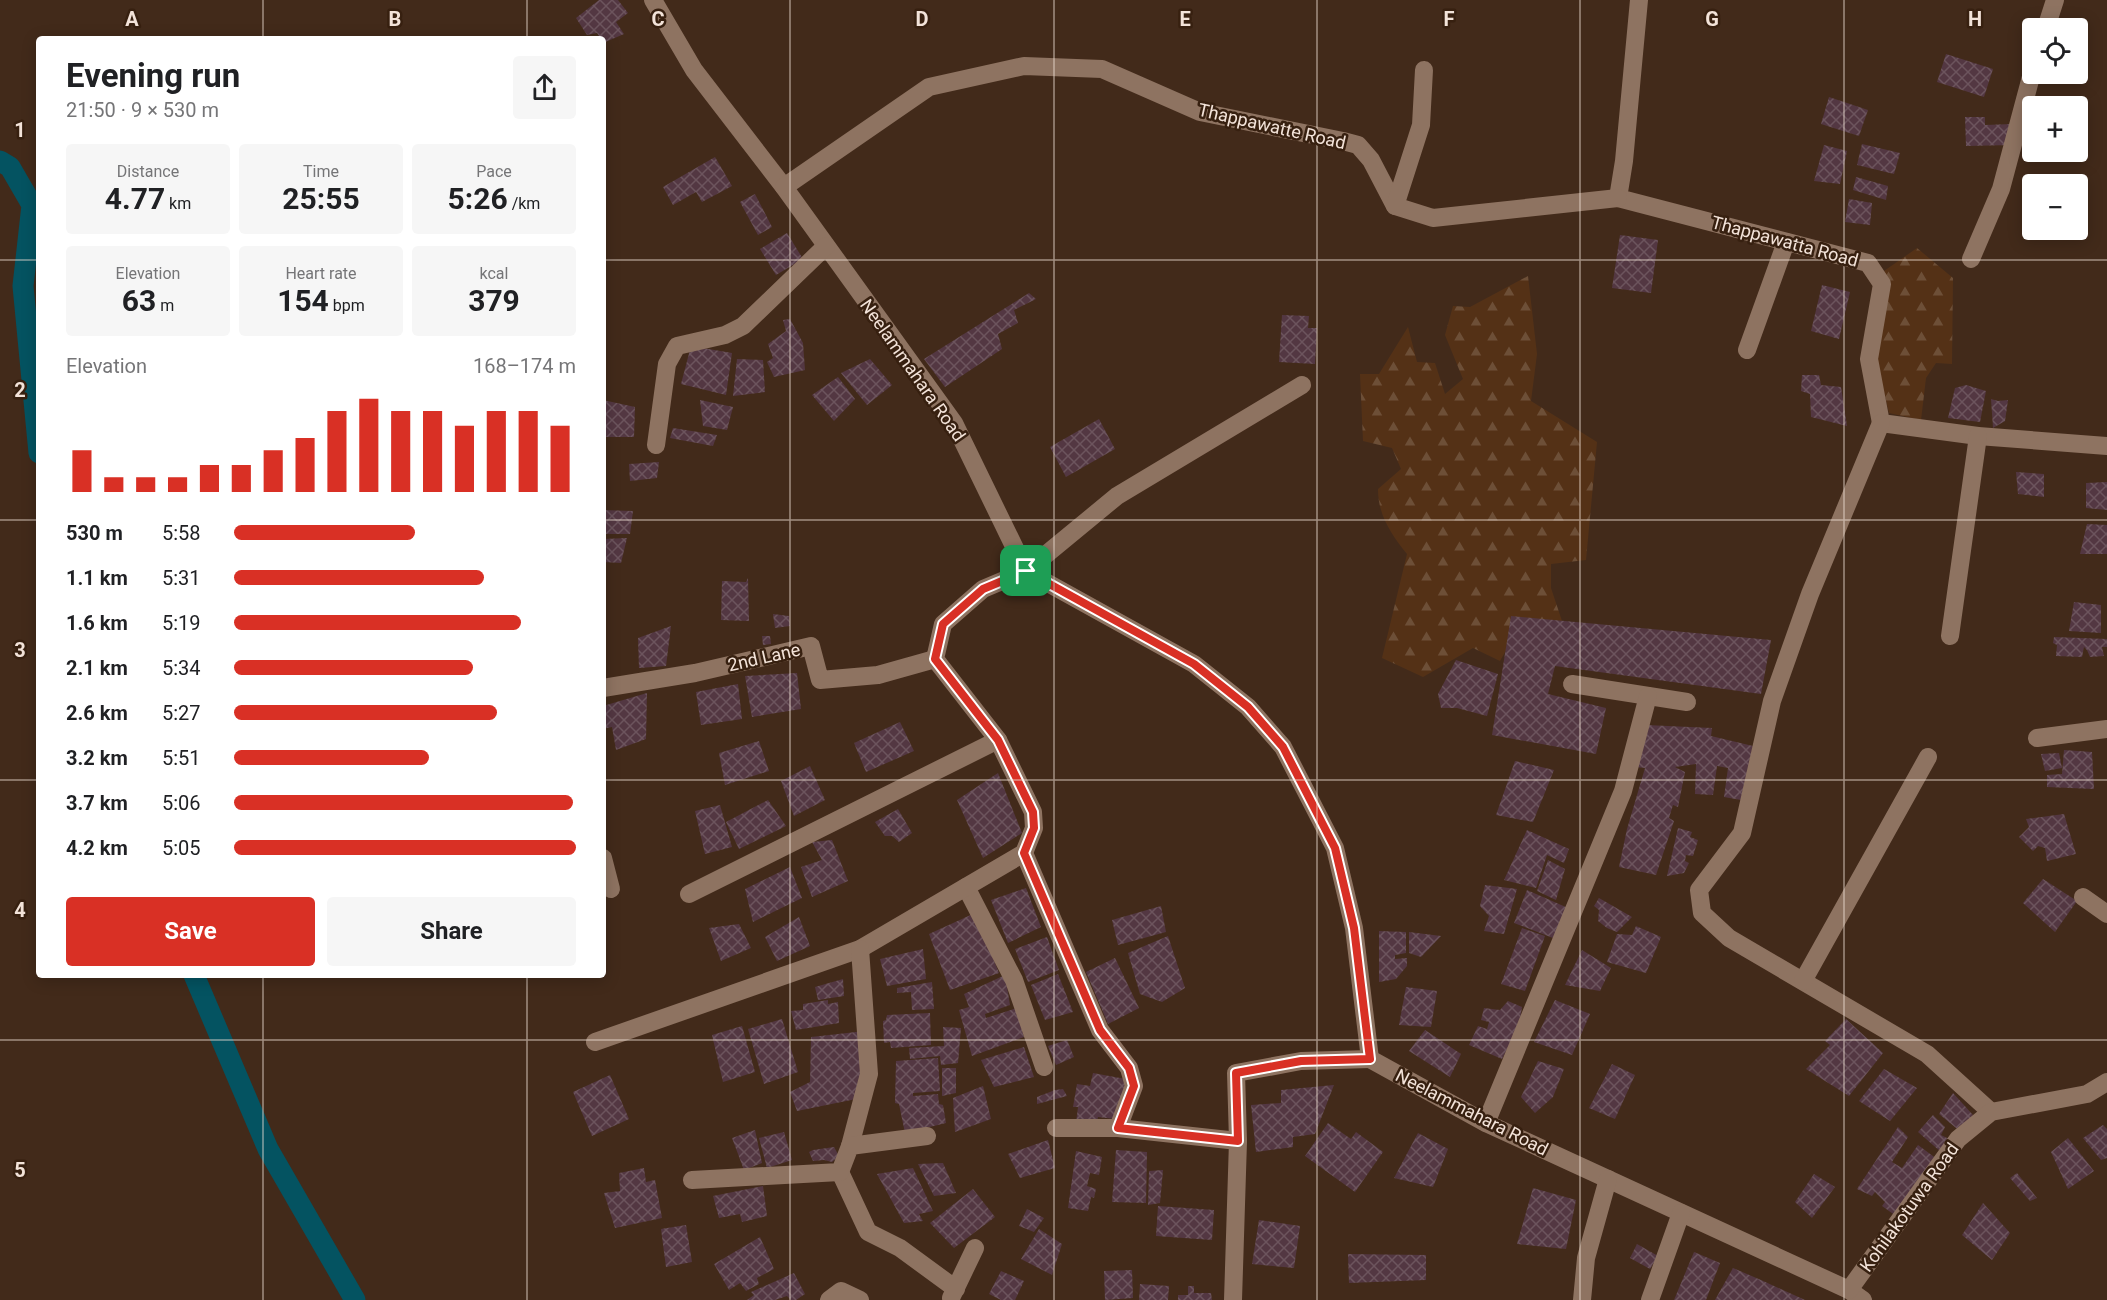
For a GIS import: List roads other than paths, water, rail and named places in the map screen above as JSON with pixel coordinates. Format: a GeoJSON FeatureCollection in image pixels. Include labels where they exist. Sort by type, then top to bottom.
{"type":"FeatureCollection","features":[{"type":"Feature","properties":{"kind":"street","name":"Neelammahara Road"},"geometry":{"type":"LineString","coordinates":[[654,0],[694,70],[784,187],[954,423],[1026,571]]}},
{"type":"Feature","properties":{"kind":"street"},"geometry":{"type":"LineString","coordinates":[[1424,70],[1420,125],[1395,206],[1433,218],[1618,198],[1625,150],[1639,0]]}},
{"type":"Feature","properties":{"kind":"street"},"geometry":{"type":"LineString","coordinates":[[2049,18],[2055,0]]}},
{"type":"Feature","properties":{"kind":"street","name":"Thappawatte Road"},"geometry":{"type":"LineString","coordinates":[[784,187],[929,87],[1024,66],[1102,69],[1200,112],[1344,141],[1358,146],[1371,160],[1395,206]]}},
{"type":"Feature","properties":{"kind":"street"},"geometry":{"type":"LineString","coordinates":[[1971,259],[2001,189],[2029,84]]}},
{"type":"Feature","properties":{"kind":"street","name":"Thappawatta Road"},"geometry":{"type":"LineString","coordinates":[[1618,198],[1868,263],[1882,284],[1869,359],[1881,423]]}},
{"type":"Feature","properties":{"kind":"street"},"geometry":{"type":"LineString","coordinates":[[1747,351],[1786,242]]}},
{"type":"Feature","properties":{"kind":"street"},"geometry":{"type":"LineString","coordinates":[[656,445],[667,364],[677,346],[725,335],[743,326],[826,246]]}},
{"type":"Feature","properties":{"kind":"street"},"geometry":{"type":"LineString","coordinates":[[596,1042],[860,949],[1024,853],[1034,828],[1033,812],[998,740],[935,659],[943,624],[983,589],[1026,571],[1117,496],[1302,385]]}},
{"type":"Feature","properties":{"kind":"street"},"geometry":{"type":"LineString","coordinates":[[1991,1112],[1927,1054],[1729,938],[1702,913],[1699,890],[1742,833],[1772,701],[1810,594],[1881,423],[1978,436],[2107,446]]}},
{"type":"Feature","properties":{"kind":"street"},"geometry":{"type":"LineString","coordinates":[[1950,636],[1978,436]]}},
{"type":"Feature","properties":{"kind":"street"},"geometry":{"type":"LineString","coordinates":[[1026,571],[1194,664],[1248,707],[1283,747],[1335,848],[1354,928],[1370,1059],[1301,1061],[1236,1073],[1238,1141],[1233,1300]]}},
{"type":"Feature","properties":{"kind":"street","name":"2nd Lane"},"geometry":{"type":"LineString","coordinates":[[606,688],[695,673],[811,646],[819,680],[878,675],[935,659]]}},
{"type":"Feature","properties":{"kind":"street"},"geometry":{"type":"LineString","coordinates":[[1572,684],[1687,702]]}},
{"type":"Feature","properties":{"kind":"street"},"geometry":{"type":"LineString","coordinates":[[1486,1123],[1623,790],[1648,696]]}},
{"type":"Feature","properties":{"kind":"street"},"geometry":{"type":"LineString","coordinates":[[2037,738],[2107,729]]}},
{"type":"Feature","properties":{"kind":"street"},"geometry":{"type":"LineString","coordinates":[[689,894],[998,740]]}},
{"type":"Feature","properties":{"kind":"street"},"geometry":{"type":"LineString","coordinates":[[1803,981],[1928,757]]}},
{"type":"Feature","properties":{"kind":"street"},"geometry":{"type":"LineString","coordinates":[[1024,853],[1100,1030],[1129,1068],[1134,1086],[1118,1128]]}},
{"type":"Feature","properties":{"kind":"street"},"geometry":{"type":"LineString","coordinates":[[606,870],[611,889]]}},
{"type":"Feature","properties":{"kind":"street"},"geometry":{"type":"LineString","coordinates":[[966,887],[1014,980],[1044,1067]]}},
{"type":"Feature","properties":{"kind":"street"},"geometry":{"type":"LineString","coordinates":[[2083,897],[2107,914]]}},
{"type":"Feature","properties":{"kind":"street"},"geometry":{"type":"LineString","coordinates":[[860,949],[870,1074],[850,1146],[840,1172],[868,1232],[900,1248],[953,1294],[975,1248]]}},
{"type":"Feature","properties":{"kind":"street","name":"Neelammahara Road"},"geometry":{"type":"LineString","coordinates":[[1370,1059],[1486,1123],[1856,1295]]}},
{"type":"Feature","properties":{"kind":"street","name":"Kohilakotuwa Road"},"geometry":{"type":"LineString","coordinates":[[1856,1295],[1958,1139],[1991,1112],[2087,1094],[2107,1082]]}},
{"type":"Feature","properties":{"kind":"street"},"geometry":{"type":"LineString","coordinates":[[1056,1128],[1118,1128],[1238,1141]]}},
{"type":"Feature","properties":{"kind":"street"},"geometry":{"type":"LineString","coordinates":[[850,1146],[927,1137]]}},
{"type":"Feature","properties":{"kind":"street"},"geometry":{"type":"LineString","coordinates":[[692,1180],[840,1172]]}},
{"type":"Feature","properties":{"kind":"street"},"geometry":{"type":"LineString","coordinates":[[1582,1300],[1586,1258],[1608,1179]]}},
{"type":"Feature","properties":{"kind":"street"},"geometry":{"type":"LineString","coordinates":[[1650,1300],[1681,1213]]}},
{"type":"Feature","properties":{"kind":"street"},"geometry":{"type":"LineString","coordinates":[[829,1300],[842,1291],[860,1300]]}},
{"type":"Feature","properties":{"kind":"waterway"},"geometry":{"type":"LineString","coordinates":[[0,161],[10,167],[32,205],[23,286],[36,422]]}},
{"type":"Feature","properties":{"kind":"waterway"},"geometry":{"type":"LineString","coordinates":[[195,978],[268,1149],[355,1300]]}}]}
